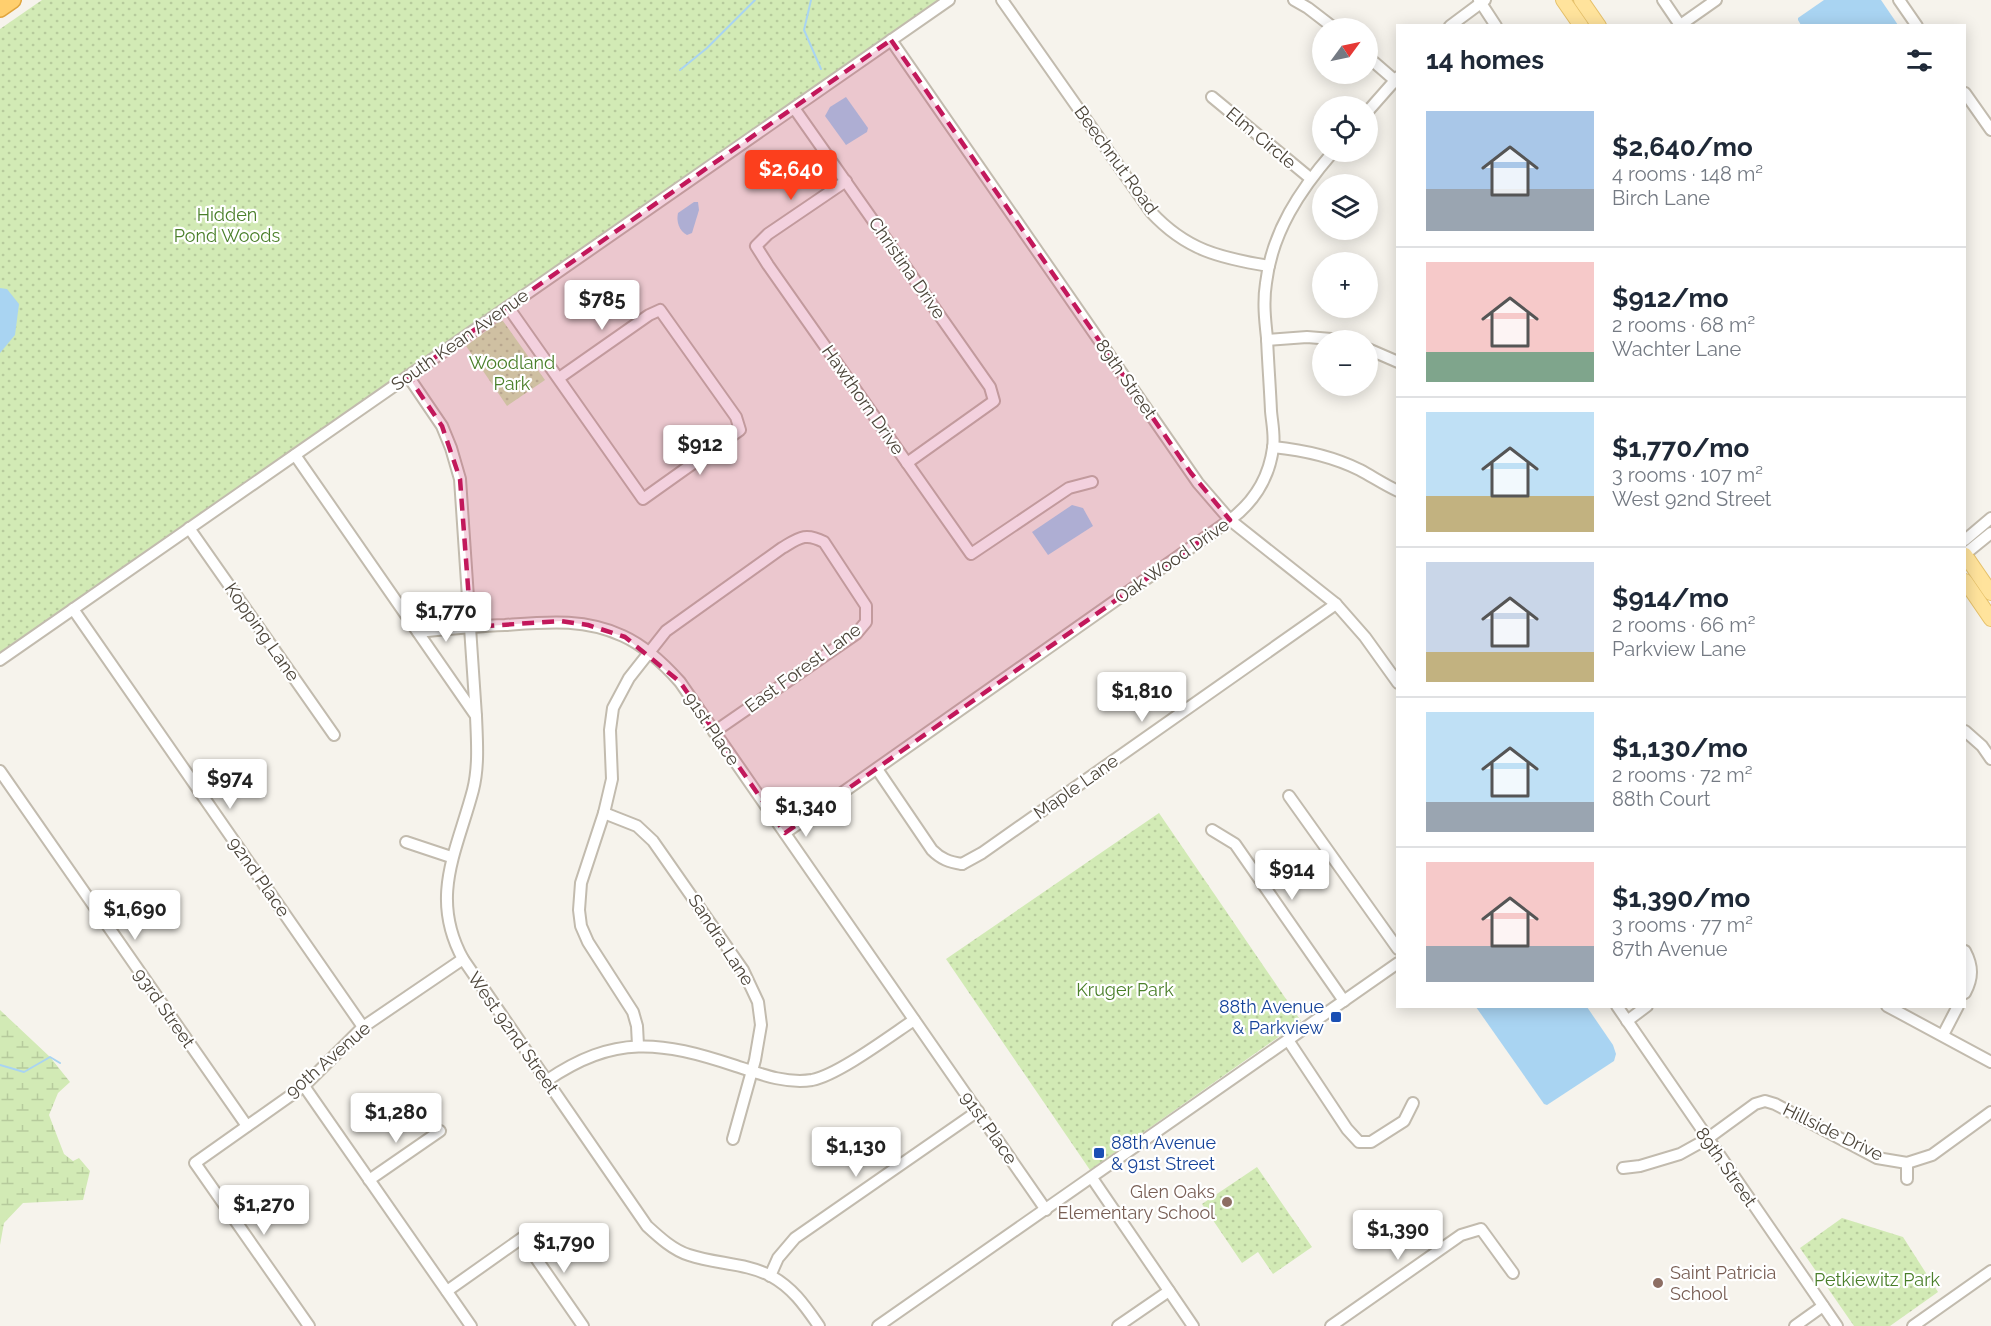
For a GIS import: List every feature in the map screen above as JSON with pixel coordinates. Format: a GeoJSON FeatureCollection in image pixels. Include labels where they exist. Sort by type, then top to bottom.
{"type":"FeatureCollection","features":[{"type":"Feature","properties":{"kind":"highway"},"geometry":{"type":"LineString","coordinates":[[0,9],[13,0]]}},
{"type":"Feature","properties":{"kind":"main road"},"geometry":{"type":"LineString","coordinates":[[1563,0],[1580,24]]}},
{"type":"Feature","properties":{"kind":"main road"},"geometry":{"type":"LineString","coordinates":[[1581,0],[1598,24]]}},
{"type":"Feature","properties":{"kind":"main road"},"geometry":{"type":"LineString","coordinates":[[1966,556],[1991,593]]}},
{"type":"Feature","properties":{"kind":"main road"},"geometry":{"type":"LineString","coordinates":[[1966,582],[1991,619]]}},
{"type":"Feature","properties":{"kind":"street","name":"South Kean Avenue"},"geometry":{"type":"LineString","coordinates":[[0,660],[949,0]]}},
{"type":"Feature","properties":{"kind":"street","name":"Beechnut Road"},"geometry":{"type":"LineString","coordinates":[[1002,0],[1161,223],[1188,244],[1204,251],[1228,259],[1269,266]]}},
{"type":"Feature","properties":{"kind":"street"},"geometry":{"type":"LineString","coordinates":[[1294,0],[1321,18]]}},
{"type":"Feature","properties":{"kind":"street"},"geometry":{"type":"LineString","coordinates":[[1663,0],[1679,24]]}},
{"type":"Feature","properties":{"kind":"street"},"geometry":{"type":"LineString","coordinates":[[1681,24],[1716,0]]}},
{"type":"Feature","properties":{"kind":"street"},"geometry":{"type":"LineString","coordinates":[[1899,0],[1916,24]]}},
{"type":"Feature","properties":{"kind":"street"},"geometry":{"type":"LineString","coordinates":[[1453,24],[1482,1],[1495,24]]}},
{"type":"Feature","properties":{"kind":"street","name":"89th Street"},"geometry":{"type":"LineString","coordinates":[[891,40],[1191,473],[1230,520],[1336,604],[1365,637],[1396,680]]}},
{"type":"Feature","properties":{"kind":"street"},"geometry":{"type":"LineString","coordinates":[[1378,65],[1396,79]]}},
{"type":"Feature","properties":{"kind":"street"},"geometry":{"type":"LineString","coordinates":[[1378,100],[1396,81]]}},
{"type":"Feature","properties":{"kind":"street"},"geometry":{"type":"LineString","coordinates":[[1966,94],[1991,130]]}},
{"type":"Feature","properties":{"kind":"street","name":"Elm Circle"},"geometry":{"type":"LineString","coordinates":[[1212,97],[1310,178]]}},
{"type":"Feature","properties":{"kind":"street","name":"Christina Drive"},"geometry":{"type":"LineString","coordinates":[[794,108],[990,387],[994,401],[907,463]]}},
{"type":"Feature","properties":{"kind":"street","name":"Oak Wood Drive"},"geometry":{"type":"LineString","coordinates":[[785,833],[1243,511],[1260,488],[1273,447],[1264,307],[1269,266],[1285,219],[1310,178],[1324,162]]}},
{"type":"Feature","properties":{"kind":"street","name":"Hawthorn Drive"},"geometry":{"type":"LineString","coordinates":[[846,181],[768,234],[756,246],[971,554],[1069,488],[1092,482]]}},
{"type":"Feature","properties":{"kind":"street"},"geometry":{"type":"LineString","coordinates":[[508,307],[643,500],[740,430],[736,417],[660,310],[649,315],[559,378]]}},
{"type":"Feature","properties":{"kind":"street"},"geometry":{"type":"LineString","coordinates":[[1267,340],[1312,337]]}},
{"type":"Feature","properties":{"kind":"street"},"geometry":{"type":"LineString","coordinates":[[1378,353],[1396,361]]}},
{"type":"Feature","properties":{"kind":"street"},"geometry":{"type":"LineString","coordinates":[[408,376],[442,426],[452,448],[460,479],[471,627],[418,632]]}},
{"type":"Feature","properties":{"kind":"street"},"geometry":{"type":"LineString","coordinates":[[1273,447],[1292,449],[1335,460],[1396,490]]}},
{"type":"Feature","properties":{"kind":"street"},"geometry":{"type":"LineString","coordinates":[[295,455],[476,716]]}},
{"type":"Feature","properties":{"kind":"street"},"geometry":{"type":"LineString","coordinates":[[1966,539],[1991,518]]}},
{"type":"Feature","properties":{"kind":"street","name":"Kopping Lane"},"geometry":{"type":"LineString","coordinates":[[189,528],[334,735]]}},
{"type":"Feature","properties":{"kind":"street"},"geometry":{"type":"LineString","coordinates":[[1966,554],[1991,533]]}},
{"type":"Feature","properties":{"kind":"street","name":"East Forest Lane"},"geometry":{"type":"LineString","coordinates":[[648,652],[676,622],[782,548],[803,536],[813,536],[824,542],[866,606],[868,612],[866,622],[856,634],[714,732]]}},
{"type":"Feature","properties":{"kind":"street","name":"Maple Lane"},"geometry":{"type":"LineString","coordinates":[[877,770],[932,850],[961,869],[1336,604]]}},
{"type":"Feature","properties":{"kind":"street","name":"92nd Place"},"geometry":{"type":"LineString","coordinates":[[74,609],[363,1027]]}},
{"type":"Feature","properties":{"kind":"street","name":"91st Place"},"geometry":{"type":"LineString","coordinates":[[471,627],[561,621],[609,631],[625,637],[648,652],[680,682],[1046,1210]]}},
{"type":"Feature","properties":{"kind":"street","name":"West 92nd Street"},"geometry":{"type":"LineString","coordinates":[[471,627],[477,769],[473,789],[451,856],[446,890],[447,915],[456,946],[463,960],[546,1081],[640,1217],[655,1234],[687,1255],[756,1270],[770,1276],[798,1297],[819,1326]]}},
{"type":"Feature","properties":{"kind":"street"},"geometry":{"type":"LineString","coordinates":[[638,1046],[637,1026],[633,1012],[598,961],[581,926],[579,909],[581,883],[604,813],[612,779],[610,730],[613,708],[628,678],[648,652]]}},
{"type":"Feature","properties":{"kind":"street"},"geometry":{"type":"LineString","coordinates":[[1966,732],[1982,746],[1991,759]]}},
{"type":"Feature","properties":{"kind":"street","name":"93rd Street"},"geometry":{"type":"LineString","coordinates":[[0,771],[246,1126]]}},
{"type":"Feature","properties":{"kind":"street"},"geometry":{"type":"LineString","coordinates":[[1289,796],[1396,946]]}},
{"type":"Feature","properties":{"kind":"street","name":"Sandra Lane"},"geometry":{"type":"LineString","coordinates":[[604,813],[628,822],[653,841],[749,980],[758,1002],[761,1026],[752,1071],[733,1139]]}},
{"type":"Feature","properties":{"kind":"street"},"geometry":{"type":"LineString","coordinates":[[1212,830],[1235,844],[1344,1001]]}},
{"type":"Feature","properties":{"kind":"street"},"geometry":{"type":"LineString","coordinates":[[406,842],[451,856]]}},
{"type":"Feature","properties":{"kind":"street"},"geometry":{"type":"LineString","coordinates":[[1966,954],[1972,975],[1966,990]]}},
{"type":"Feature","properties":{"kind":"street","name":"90th Avenue"},"geometry":{"type":"LineString","coordinates":[[309,1326],[195,1163],[304,1086],[363,1027],[463,960]]}},
{"type":"Feature","properties":{"kind":"street"},"geometry":{"type":"LineString","coordinates":[[878,1326],[1396,964]]}},
{"type":"Feature","properties":{"kind":"street","name":"89th Street"},"geometry":{"type":"LineString","coordinates":[[1618,1008],[1837,1326]]}},
{"type":"Feature","properties":{"kind":"street"},"geometry":{"type":"LineString","coordinates":[[1627,1022],[1644,1008]]}},
{"type":"Feature","properties":{"kind":"street"},"geometry":{"type":"LineString","coordinates":[[1891,1008],[1991,1062]]}},
{"type":"Feature","properties":{"kind":"street"},"geometry":{"type":"LineString","coordinates":[[1943,1035],[1957,1008]]}},
{"type":"Feature","properties":{"kind":"street"},"geometry":{"type":"LineString","coordinates":[[546,1081],[590,1055],[606,1050],[638,1046],[669,1048],[701,1055],[785,1080],[812,1080],[839,1069],[914,1020]]}},
{"type":"Feature","properties":{"kind":"street"},"geometry":{"type":"LineString","coordinates":[[1288,1040],[1347,1130],[1359,1142],[1377,1140],[1404,1120],[1413,1103]]}},
{"type":"Feature","properties":{"kind":"street"},"geometry":{"type":"LineString","coordinates":[[304,1086],[471,1326]]}},
{"type":"Feature","properties":{"kind":"street","name":"Hillside Drive"},"geometry":{"type":"LineString","coordinates":[[1707,1139],[1755,1104],[1766,1101],[1877,1158],[1907,1163],[1932,1155],[1991,1112]]}},
{"type":"Feature","properties":{"kind":"street"},"geometry":{"type":"LineString","coordinates":[[770,1276],[778,1258],[795,1238],[978,1112]]}},
{"type":"Feature","properties":{"kind":"street"},"geometry":{"type":"LineString","coordinates":[[369,1180],[440,1131]]}},
{"type":"Feature","properties":{"kind":"street"},"geometry":{"type":"LineString","coordinates":[[1623,1168],[1640,1166],[1680,1154],[1707,1139]]}},
{"type":"Feature","properties":{"kind":"street"},"geometry":{"type":"LineString","coordinates":[[1907,1163],[1907,1179]]}},
{"type":"Feature","properties":{"kind":"street"},"geometry":{"type":"LineString","coordinates":[[1092,1178],[1194,1326]]}},
{"type":"Feature","properties":{"kind":"street"},"geometry":{"type":"LineString","coordinates":[[1338,1324],[1461,1235],[1481,1229],[1513,1274]]}},
{"type":"Feature","properties":{"kind":"street"},"geometry":{"type":"LineString","coordinates":[[447,1291],[522,1238],[583,1326]]}},
{"type":"Feature","properties":{"kind":"street"},"geometry":{"type":"LineString","coordinates":[[1913,1326],[1991,1271]]}},
{"type":"Feature","properties":{"kind":"street"},"geometry":{"type":"LineString","coordinates":[[1118,1326],[1169,1291]]}},
{"type":"Feature","properties":{"kind":"street"},"geometry":{"type":"LineString","coordinates":[[1795,1326],[1823,1306]]}},
{"type":"Feature","properties":{"kind":"highlighted area"},"geometry":{"type":"Polygon","coordinates":[[[891,40],[1191,473],[1230,520],[785,833],[680,682],[625,637],[588,625],[561,621],[471,627],[460,479],[442,426],[408,376],[891,40]]]}},
{"type":"Feature","properties":{"kind":"green space","name":"Hidden Pond Woods"},"geometry":{"type":"Polygon","coordinates":[[[42,0],[948,0],[0,660],[0,29],[42,0]]]}},
{"type":"Feature","properties":{"kind":"green space","name":"Woodland Park"},"geometry":{"type":"Polygon","coordinates":[[[503,321],[545,380],[507,406],[466,346],[498,322],[503,321]]]}},
{"type":"Feature","properties":{"kind":"green space","name":"Kruger Park"},"geometry":{"type":"Polygon","coordinates":[[[1159,813],[1301,1021],[1090,1170],[946,959],[1159,813]]]}},
{"type":"Feature","properties":{"kind":"green space"},"geometry":{"type":"Polygon","coordinates":[[[0,1010],[50,1057],[70,1082],[58,1093],[49,1115],[64,1154],[73,1161],[79,1158],[90,1171],[83,1200],[23,1203],[4,1223],[0,1245],[0,1010]]]}},
{"type":"Feature","properties":{"kind":"green space"},"geometry":{"type":"Polygon","coordinates":[[[1257,1167],[1312,1247],[1273,1274],[1258,1252],[1242,1263],[1202,1204],[1257,1167]]]}},
{"type":"Feature","properties":{"kind":"green space","name":"Petkiewitz Park"},"geometry":{"type":"Polygon","coordinates":[[[1842,1218],[1903,1237],[1938,1292],[1890,1326],[1854,1326],[1800,1248],[1842,1218]]]}},
{"type":"Feature","properties":{"kind":"water"},"geometry":{"type":"Polygon","coordinates":[[[1824,0],[1881,0],[1897,24],[1800,24],[1798,18],[1824,0]]]}},
{"type":"Feature","properties":{"kind":"water"},"geometry":{"type":"Polygon","coordinates":[[[846,97],[868,128],[867,132],[846,145],[825,116],[830,107],[846,97]]]}},
{"type":"Feature","properties":{"kind":"water"},"geometry":{"type":"Polygon","coordinates":[[[694,202],[698,202],[699,210],[692,233],[687,235],[679,225],[678,213],[694,202]]]}},
{"type":"Feature","properties":{"kind":"water"},"geometry":{"type":"Polygon","coordinates":[[[0,288],[7,289],[19,304],[15,335],[0,353],[0,288]]]}},
{"type":"Feature","properties":{"kind":"water"},"geometry":{"type":"Polygon","coordinates":[[[1072,505],[1083,508],[1093,526],[1048,555],[1032,532],[1072,505]]]}},
{"type":"Feature","properties":{"kind":"water"},"geometry":{"type":"Polygon","coordinates":[[[1477,1008],[1588,1008],[1613,1045],[1616,1054],[1614,1061],[1547,1105],[1544,1104],[1477,1008]]]}},
{"type":"Feature","properties":{"kind":"waterway"},"geometry":{"type":"LineString","coordinates":[[680,70],[707,48],[755,0]]}},
{"type":"Feature","properties":{"kind":"waterway"},"geometry":{"type":"LineString","coordinates":[[811,0],[804,30],[821,69]]}},
{"type":"Feature","properties":{"kind":"waterway"},"geometry":{"type":"LineString","coordinates":[[0,1065],[24,1072],[50,1057],[60,1063]]}},
{"type":"Feature","properties":{"kind":"place","name":"88th Avenue & Parkview"},"geometry":{"type":"Point","coordinates":[1336,1017]}},
{"type":"Feature","properties":{"kind":"place","name":"88th Avenue & 91st Street"},"geometry":{"type":"Point","coordinates":[1099,1153]}},
{"type":"Feature","properties":{"kind":"place","name":"Glen Oaks Elementary School"},"geometry":{"type":"Point","coordinates":[1227,1202]}},
{"type":"Feature","properties":{"kind":"place","name":"Saint Patricia School"},"geometry":{"type":"Point","coordinates":[1658,1283]}}]}
